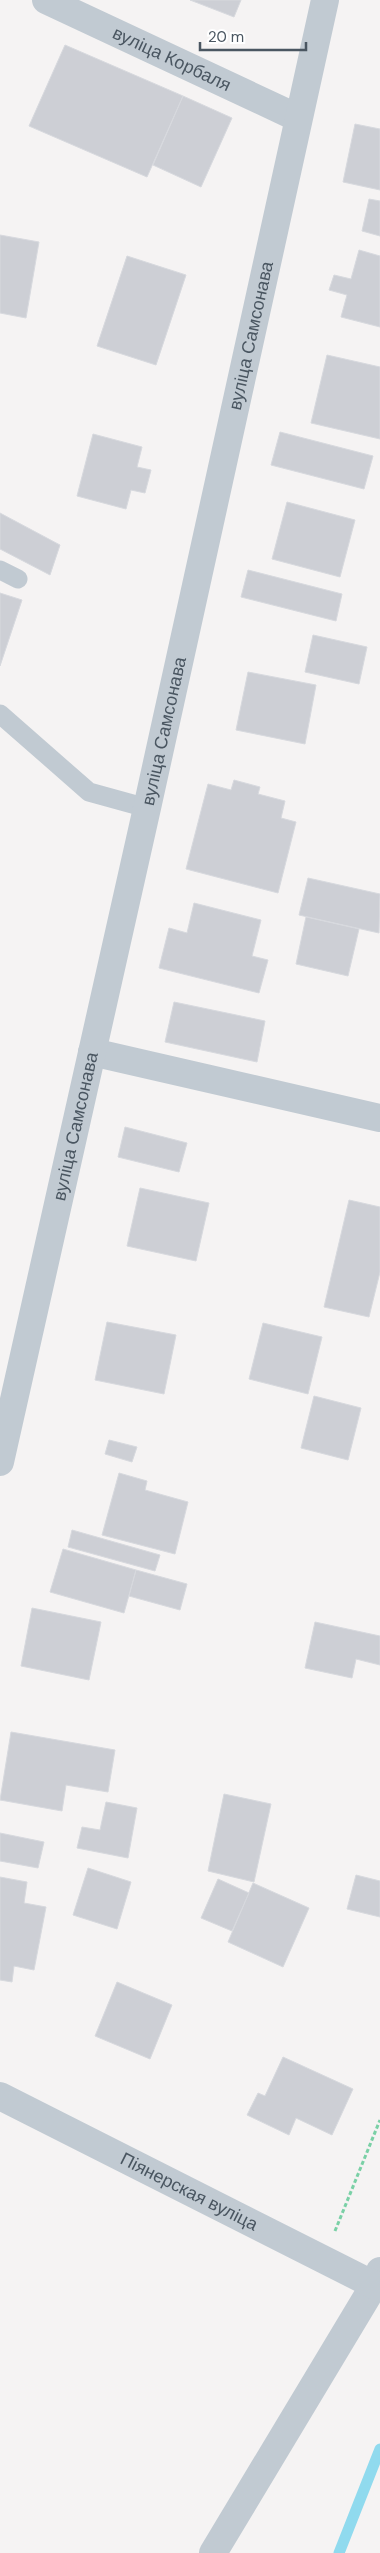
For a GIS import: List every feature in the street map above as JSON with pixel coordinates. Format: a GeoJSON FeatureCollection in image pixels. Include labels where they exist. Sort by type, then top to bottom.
{"type":"FeatureCollection","features":[{"type":"Feature","properties":{"kind":"street","name":"вуліца Корбаля"},"geometry":{"type":"LineString","coordinates":[[46,0],[298,118]]}},
{"type":"Feature","properties":{"kind":"street","name":"вуліца Самсонава"},"geometry":{"type":"LineString","coordinates":[[0,1462],[147,808],[325,0]]}},
{"type":"Feature","properties":{"kind":"street"},"geometry":{"type":"LineString","coordinates":[[92,1052],[380,1118]]}},
{"type":"Feature","properties":{"kind":"street","name":"Піянерская вуліца"},"geometry":{"type":"LineString","coordinates":[[0,2096],[323,2261],[378,2282]]}},
{"type":"Feature","properties":{"kind":"street"},"geometry":{"type":"LineString","coordinates":[[214,2553],[378,2282]]}},
{"type":"Feature","properties":{"kind":"lane"},"geometry":{"type":"LineString","coordinates":[[0,570],[18,579]]}},
{"type":"Feature","properties":{"kind":"lane"},"geometry":{"type":"LineString","coordinates":[[0,714],[89,792],[147,808]]}},
{"type":"Feature","properties":{"kind":"path"},"geometry":{"type":"LineString","coordinates":[[323,2261],[380,2120]]}},
{"type":"Feature","properties":{"kind":"building"},"geometry":{"type":"Polygon","coordinates":[[[190,0],[241,0],[234,17],[190,0]]]}},
{"type":"Feature","properties":{"kind":"building"},"geometry":{"type":"Polygon","coordinates":[[[65,45],[183,96],[147,177],[29,126],[65,45]]]}},
{"type":"Feature","properties":{"kind":"building"},"geometry":{"type":"Polygon","coordinates":[[[183,96],[232,118],[201,187],[153,165],[183,96]]]}},
{"type":"Feature","properties":{"kind":"building"},"geometry":{"type":"Polygon","coordinates":[[[355,124],[380,129],[380,190],[343,182],[355,124]]]}},
{"type":"Feature","properties":{"kind":"building"},"geometry":{"type":"Polygon","coordinates":[[[369,199],[380,201],[380,236],[362,231],[369,199]]]}},
{"type":"Feature","properties":{"kind":"building"},"geometry":{"type":"Polygon","coordinates":[[[0,235],[39,242],[26,318],[0,313],[0,235]]]}},
{"type":"Feature","properties":{"kind":"building"},"geometry":{"type":"Polygon","coordinates":[[[359,250],[380,256],[380,327],[341,317],[347,295],[329,290],[334,275],[351,279],[359,250]]]}},
{"type":"Feature","properties":{"kind":"building"},"geometry":{"type":"Polygon","coordinates":[[[127,256],[186,275],[156,365],[97,346],[127,256]]]}},
{"type":"Feature","properties":{"kind":"building"},"geometry":{"type":"Polygon","coordinates":[[[327,355],[380,367],[380,439],[311,423],[327,355]]]}},
{"type":"Feature","properties":{"kind":"building"},"geometry":{"type":"Polygon","coordinates":[[[280,432],[373,456],[364,489],[271,465],[280,432]]]}},
{"type":"Feature","properties":{"kind":"building"},"geometry":{"type":"Polygon","coordinates":[[[93,434],[142,447],[137,467],[151,470],[145,493],[131,490],[126,509],[77,496],[93,434]]]}},
{"type":"Feature","properties":{"kind":"building"},"geometry":{"type":"Polygon","coordinates":[[[287,502],[355,520],[340,577],[272,559],[287,502]]]}},
{"type":"Feature","properties":{"kind":"building"},"geometry":{"type":"Polygon","coordinates":[[[0,513],[60,545],[50,575],[0,549],[0,513]]]}},
{"type":"Feature","properties":{"kind":"building"},"geometry":{"type":"Polygon","coordinates":[[[248,570],[342,594],[336,621],[241,597],[248,570]]]}},
{"type":"Feature","properties":{"kind":"building"},"geometry":{"type":"Polygon","coordinates":[[[0,593],[22,600],[0,666],[0,593]]]}},
{"type":"Feature","properties":{"kind":"building"},"geometry":{"type":"Polygon","coordinates":[[[313,635],[367,647],[359,684],[305,672],[313,635]]]}},
{"type":"Feature","properties":{"kind":"building"},"geometry":{"type":"Polygon","coordinates":[[[248,672],[316,685],[305,744],[236,730],[248,672]]]}},
{"type":"Feature","properties":{"kind":"building"},"geometry":{"type":"Polygon","coordinates":[[[234,780],[260,787],[258,794],[285,801],[281,818],[296,822],[278,893],[186,869],[208,784],[231,790],[234,780]]]}},
{"type":"Feature","properties":{"kind":"building"},"geometry":{"type":"Polygon","coordinates":[[[308,878],[380,894],[379,933],[299,915],[308,878]]]}},
{"type":"Feature","properties":{"kind":"building"},"geometry":{"type":"Polygon","coordinates":[[[194,903],[261,920],[252,956],[268,960],[259,993],[159,968],[169,928],[187,933],[194,903]]]}},
{"type":"Feature","properties":{"kind":"building"},"geometry":{"type":"Polygon","coordinates":[[[306,917],[359,929],[348,976],[296,964],[306,917]]]}},
{"type":"Feature","properties":{"kind":"building"},"geometry":{"type":"Polygon","coordinates":[[[174,1002],[265,1021],[257,1062],[165,1042],[174,1002]]]}},
{"type":"Feature","properties":{"kind":"building"},"geometry":{"type":"Polygon","coordinates":[[[125,1127],[187,1143],[179,1172],[118,1157],[125,1127]]]}},
{"type":"Feature","properties":{"kind":"building"},"geometry":{"type":"Polygon","coordinates":[[[140,1188],[209,1203],[196,1261],[127,1246],[140,1188]]]}},
{"type":"Feature","properties":{"kind":"building"},"geometry":{"type":"Polygon","coordinates":[[[349,1200],[380,1207],[380,1272],[369,1317],[324,1307],[349,1200]]]}},
{"type":"Feature","properties":{"kind":"building"},"geometry":{"type":"Polygon","coordinates":[[[107,1322],[176,1335],[164,1394],[95,1380],[107,1322]]]}},
{"type":"Feature","properties":{"kind":"building"},"geometry":{"type":"Polygon","coordinates":[[[263,1323],[322,1337],[308,1394],[249,1379],[263,1323]]]}},
{"type":"Feature","properties":{"kind":"building"},"geometry":{"type":"Polygon","coordinates":[[[314,1396],[361,1408],[348,1460],[301,1448],[314,1396]]]}},
{"type":"Feature","properties":{"kind":"building"},"geometry":{"type":"Polygon","coordinates":[[[109,1440],[137,1447],[132,1462],[105,1454],[109,1440]]]}},
{"type":"Feature","properties":{"kind":"building"},"geometry":{"type":"Polygon","coordinates":[[[119,1473],[147,1481],[145,1490],[188,1502],[175,1554],[102,1535],[119,1473]]]}},
{"type":"Feature","properties":{"kind":"building"},"geometry":{"type":"Polygon","coordinates":[[[72,1530],[160,1555],[155,1571],[68,1547],[72,1530]]]}},
{"type":"Feature","properties":{"kind":"building"},"geometry":{"type":"Polygon","coordinates":[[[63,1549],[136,1570],[124,1613],[50,1592],[63,1549]]]}},
{"type":"Feature","properties":{"kind":"building"},"geometry":{"type":"Polygon","coordinates":[[[136,1570],[187,1584],[180,1610],[129,1596],[136,1570]]]}},
{"type":"Feature","properties":{"kind":"building"},"geometry":{"type":"Polygon","coordinates":[[[32,1608],[101,1622],[89,1680],[21,1666],[32,1608]]]}},
{"type":"Feature","properties":{"kind":"building"},"geometry":{"type":"Polygon","coordinates":[[[315,1622],[380,1636],[380,1665],[356,1659],[352,1678],[305,1668],[315,1622]]]}},
{"type":"Feature","properties":{"kind":"building"},"geometry":{"type":"Polygon","coordinates":[[[11,1732],[115,1750],[108,1792],[66,1785],[62,1811],[0,1800],[11,1732]]]}},
{"type":"Feature","properties":{"kind":"building"},"geometry":{"type":"Polygon","coordinates":[[[224,1794],[271,1804],[254,1882],[208,1871],[224,1794]]]}},
{"type":"Feature","properties":{"kind":"building"},"geometry":{"type":"Polygon","coordinates":[[[106,1802],[137,1808],[128,1858],[77,1848],[82,1827],[100,1830],[106,1802]]]}},
{"type":"Feature","properties":{"kind":"building"},"geometry":{"type":"Polygon","coordinates":[[[0,1833],[44,1842],[38,1868],[0,1861],[0,1833]]]}},
{"type":"Feature","properties":{"kind":"building"},"geometry":{"type":"Polygon","coordinates":[[[88,1868],[131,1882],[117,1929],[73,1915],[88,1868]]]}},
{"type":"Feature","properties":{"kind":"building"},"geometry":{"type":"Polygon","coordinates":[[[356,1875],[380,1881],[380,1917],[347,1909],[356,1875]]]}},
{"type":"Feature","properties":{"kind":"building"},"geometry":{"type":"Polygon","coordinates":[[[0,1877],[27,1882],[24,1903],[46,1907],[34,1970],[14,1966],[12,1982],[0,1980],[0,1877]]]}},
{"type":"Feature","properties":{"kind":"building"},"geometry":{"type":"Polygon","coordinates":[[[218,1879],[249,1893],[232,1931],[201,1918],[218,1879]]]}},
{"type":"Feature","properties":{"kind":"building"},"geometry":{"type":"Polygon","coordinates":[[[253,1883],[309,1908],[283,1967],[228,1942],[253,1883]]]}},
{"type":"Feature","properties":{"kind":"building"},"geometry":{"type":"Polygon","coordinates":[[[117,1982],[172,2005],[150,2059],[95,2036],[117,1982]]]}},
{"type":"Feature","properties":{"kind":"building"},"geometry":{"type":"Polygon","coordinates":[[[283,2057],[353,2089],[332,2135],[296,2118],[289,2135],[247,2115],[258,2093],[265,2096],[283,2057]]]}},
{"type":"Feature","properties":{"kind":"waterway"},"geometry":{"type":"LineString","coordinates":[[339,2553],[380,2449]]}}]}
